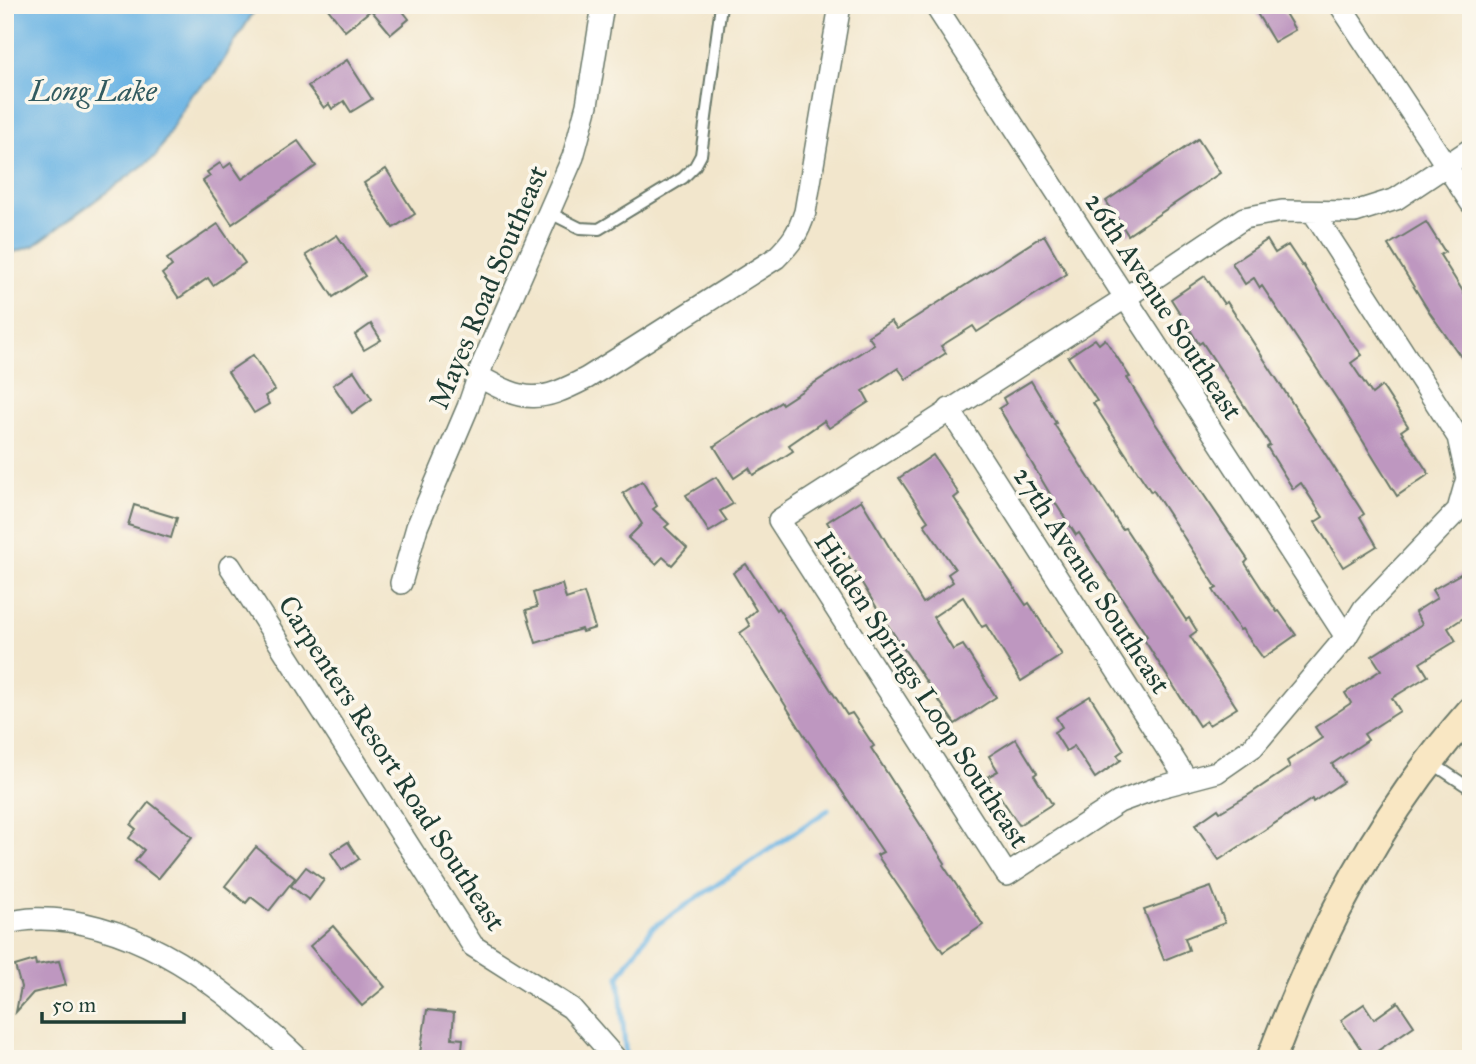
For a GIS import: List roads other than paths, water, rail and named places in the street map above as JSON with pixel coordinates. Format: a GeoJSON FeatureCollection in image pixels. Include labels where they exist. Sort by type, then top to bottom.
{"type":"FeatureCollection","features":[{"type":"Feature","properties":{"kind":"street","name":"Mayes Road Southeast"},"geometry":{"type":"LineString","coordinates":[[401,583],[417,527],[468,407],[478,376],[573,157],[587,105],[603,5]]}},
{"type":"Feature","properties":{"kind":"street"},"geometry":{"type":"LineString","coordinates":[[478,376],[506,392],[520,396],[535,398],[558,393],[776,258],[790,244],[798,234],[804,212],[840,5]]}},
{"type":"Feature","properties":{"kind":"street","name":"26th Avenue Southeast"},"geometry":{"type":"LineString","coordinates":[[935,5],[1346,637]]}},
{"type":"Feature","properties":{"kind":"street"},"geometry":{"type":"LineString","coordinates":[[1340,5],[1471,203]]}},
{"type":"Feature","properties":{"kind":"street","name":"Hidden Springs Loop Southeast"},"geometry":{"type":"LineString","coordinates":[[1313,212],[1458,437],[1467,478],[1458,510],[1364,608],[1346,637],[1252,747],[1217,772],[1160,787],[1119,802],[1007,875],[779,520],[1125,298],[1244,218],[1282,211],[1355,212],[1396,199],[1471,149]]}},
{"type":"Feature","properties":{"kind":"street","name":"27th Avenue Southeast"},"geometry":{"type":"LineString","coordinates":[[949,409],[1187,780]]}},
{"type":"Feature","properties":{"kind":"street","name":"Carpenters Resort Road Southeast"},"geometry":{"type":"LineString","coordinates":[[230,566],[472,946],[571,1008],[616,1059]]}},
{"type":"Feature","properties":{"kind":"street"},"geometry":{"type":"LineString","coordinates":[[1271,1059],[1324,931],[1346,889],[1411,785],[1471,712]]}},
{"type":"Feature","properties":{"kind":"street"},"geometry":{"type":"LineString","coordinates":[[5,924],[46,918],[83,923],[121,933],[167,955],[223,991],[264,1024],[299,1059]]}},
{"type":"Feature","properties":{"kind":"lane"},"geometry":{"type":"LineString","coordinates":[[550,213],[580,228],[599,229],[683,178],[695,166],[701,155],[722,5]]}},
{"type":"Feature","properties":{"kind":"lane"},"geometry":{"type":"LineString","coordinates":[[1430,761],[1471,789]]}},
{"type":"Feature","properties":{"kind":"water","name":"Long Lake"},"geometry":{"type":"Polygon","coordinates":[[[5,5],[258,5],[213,77],[191,95],[156,156],[33,246],[5,255],[5,5]]]}},
{"type":"Feature","properties":{"kind":"waterway"},"geometry":{"type":"LineString","coordinates":[[626,1059],[619,976],[652,928],[828,810]]}}]}
